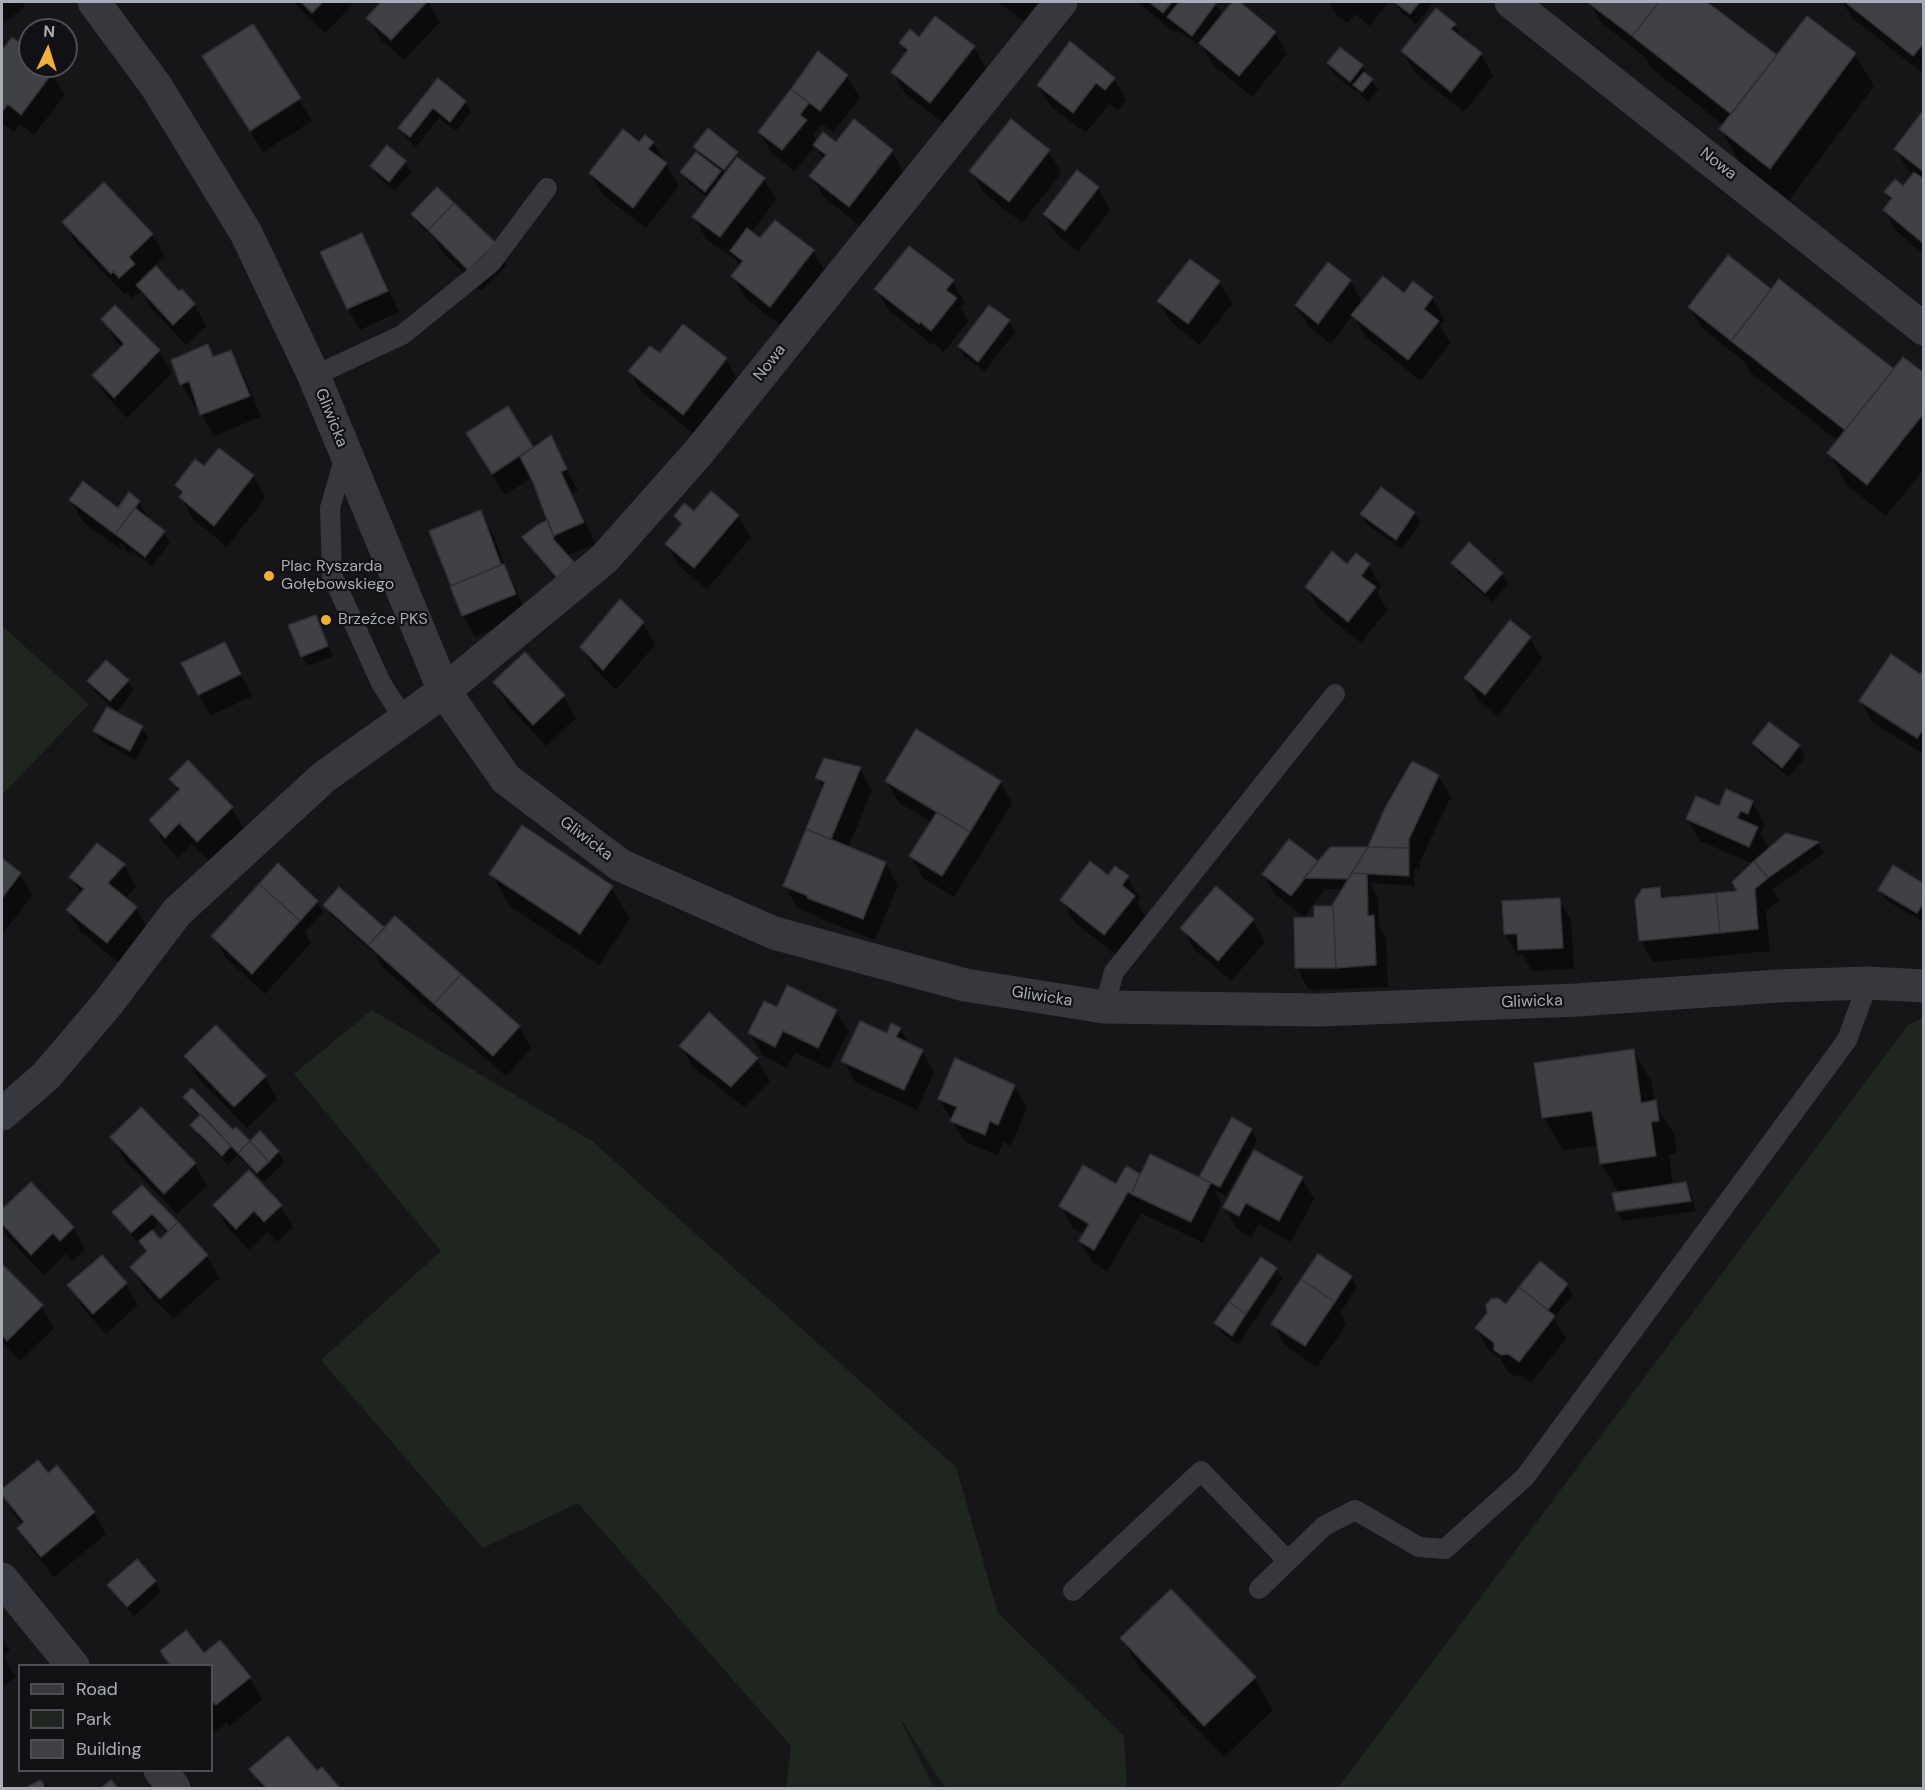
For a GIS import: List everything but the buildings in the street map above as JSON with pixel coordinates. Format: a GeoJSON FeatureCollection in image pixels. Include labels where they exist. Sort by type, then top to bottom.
{"type":"FeatureCollection","features":[{"type":"Feature","properties":{"kind":"street","name":"Gliwicka"},"geometry":{"type":"LineString","coordinates":[[94,2],[156,86],[246,232],[314,376],[444,691],[506,779],[620,864],[774,933],[965,985],[1104,1007],[1319,1010],[1565,1000],[1778,986],[1921,982]]}},
{"type":"Feature","properties":{"kind":"street","name":"Nowa"},"geometry":{"type":"LineString","coordinates":[[2,1114],[46,1076],[108,1003],[177,912],[324,777],[444,691],[604,559],[698,453],[1061,2]]}},
{"type":"Feature","properties":{"kind":"street","name":"Nowa"},"geometry":{"type":"LineString","coordinates":[[1511,2],[1923,329]]}},
{"type":"Feature","properties":{"kind":"street"},"geometry":{"type":"LineString","coordinates":[[2,1578],[72,1664]]}},
{"type":"Feature","properties":{"kind":"street"},"geometry":{"type":"LineString","coordinates":[[162,1772],[174,1788]]}},
{"type":"Feature","properties":{"kind":"lane","name":"Gliwicka"},"geometry":{"type":"LineString","coordinates":[[314,376],[402,335],[491,263],[547,188]]}},
{"type":"Feature","properties":{"kind":"lane"},"geometry":{"type":"LineString","coordinates":[[346,453],[330,508],[332,575],[381,683],[404,719]]}},
{"type":"Feature","properties":{"kind":"lane"},"geometry":{"type":"LineString","coordinates":[[1104,1007],[1114,972],[1335,694]]}},
{"type":"Feature","properties":{"kind":"lane"},"geometry":{"type":"LineString","coordinates":[[1259,1589],[1324,1526],[1355,1510],[1419,1547],[1445,1549],[1525,1478],[1847,1040],[1868,983]]}},
{"type":"Feature","properties":{"kind":"lane"},"geometry":{"type":"LineString","coordinates":[[1073,1591],[1201,1471],[1288,1561]]}},
{"type":"Feature","properties":{"kind":"green space"},"geometry":{"type":"Polygon","coordinates":[[[2,626],[89,704],[2,795],[2,626]]]}},
{"type":"Feature","properties":{"kind":"green space"},"geometry":{"type":"Polygon","coordinates":[[[372,1010],[592,1141],[956,1467],[998,1613],[1124,1736],[1127,1788],[945,1788],[898,1715],[934,1788],[786,1788],[791,1746],[578,1503],[483,1548],[321,1360],[441,1251],[294,1074],[372,1010]]]}},
{"type":"Feature","properties":{"kind":"green space"},"geometry":{"type":"Polygon","coordinates":[[[1923,1017],[1923,1788],[1338,1788],[1907,1026],[1923,1017]]]}},
{"type":"Feature","properties":{"kind":"place","name":"Plac Ryszarda Gołębowskiego"},"geometry":{"type":"Point","coordinates":[269,576]}},
{"type":"Feature","properties":{"kind":"place","name":"Brzeźce PKS"},"geometry":{"type":"Point","coordinates":[326,620]}}]}
